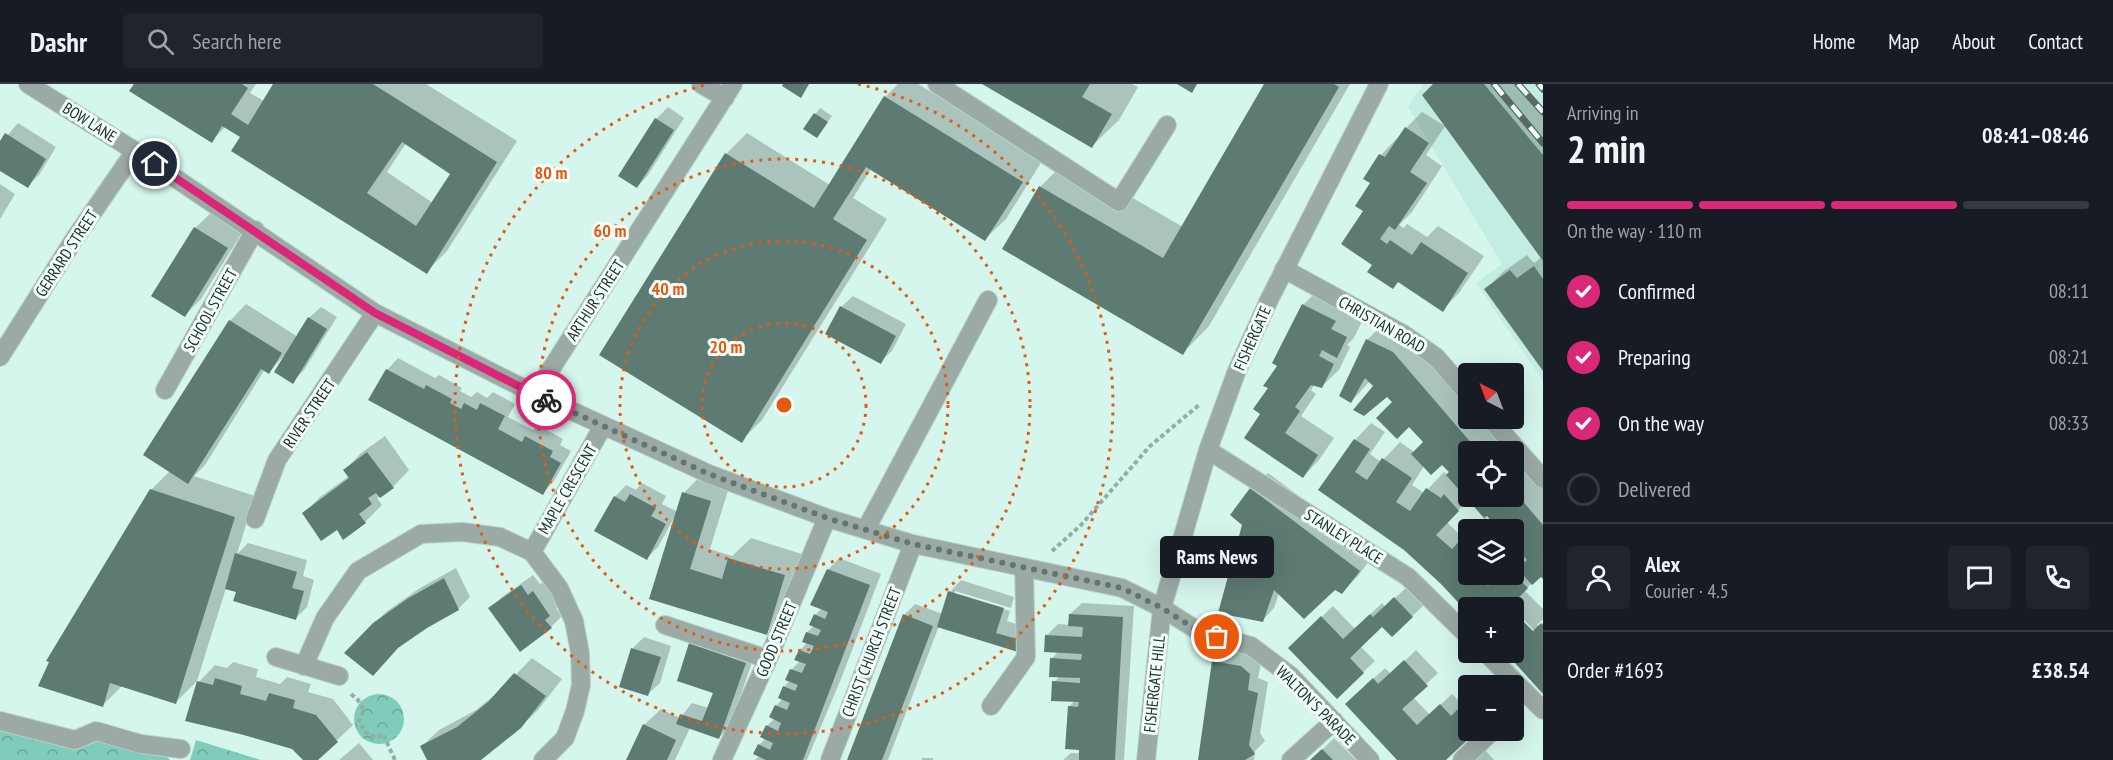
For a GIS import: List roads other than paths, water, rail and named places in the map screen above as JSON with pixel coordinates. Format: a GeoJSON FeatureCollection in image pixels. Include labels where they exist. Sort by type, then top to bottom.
{"type":"FeatureCollection","features":[{"type":"Feature","properties":{"kind":"street","name":"BOW LANE"},"geometry":{"type":"LineString","coordinates":[[28,84],[135,151],[375,313],[603,426],[709,474],[827,518],[913,544],[1122,588],[1162,608]]}},
{"type":"Feature","properties":{"kind":"street"},"geometry":{"type":"LineString","coordinates":[[701,84],[729,91]]}},
{"type":"Feature","properties":{"kind":"street"},"geometry":{"type":"LineString","coordinates":[[937,84],[1119,202],[1167,125]]}},
{"type":"Feature","properties":{"kind":"street","name":"FISHERGATE"},"geometry":{"type":"LineString","coordinates":[[1162,608],[1208,450],[1236,373],[1372,86]]}},
{"type":"Feature","properties":{"kind":"street","name":"ARTHUR STREET"},"geometry":{"type":"LineString","coordinates":[[535,394],[729,91]]}},
{"type":"Feature","properties":{"kind":"street","name":"GERRARD STREET"},"geometry":{"type":"LineString","coordinates":[[0,357],[75,237],[135,151]]}},
{"type":"Feature","properties":{"kind":"street","name":"SCHOOL STREET"},"geometry":{"type":"LineString","coordinates":[[165,390],[255,231]]}},
{"type":"Feature","properties":{"kind":"street","name":"CHRISTIAN ROAD"},"geometry":{"type":"LineString","coordinates":[[1284,269],[1411,340],[1436,357],[1458,382]]}},
{"type":"Feature","properties":{"kind":"street"},"geometry":{"type":"LineString","coordinates":[[866,529],[988,300]]}},
{"type":"Feature","properties":{"kind":"street","name":"RIVER STREET"},"geometry":{"type":"LineString","coordinates":[[255,519],[277,460],[375,313]]}},
{"type":"Feature","properties":{"kind":"street","name":"MAPLE CRESCENT"},"geometry":{"type":"LineString","coordinates":[[532,552],[603,426]]}},
{"type":"Feature","properties":{"kind":"street"},"geometry":{"type":"LineString","coordinates":[[1500,429],[1543,479]]}},
{"type":"Feature","properties":{"kind":"street","name":"STANLEY PLACE"},"geometry":{"type":"LineString","coordinates":[[1208,450],[1408,577],[1458,626]]}},
{"type":"Feature","properties":{"kind":"street","name":"GOOD STREET"},"geometry":{"type":"LineString","coordinates":[[722,760],[768,659],[827,518]]}},
{"type":"Feature","properties":{"kind":"street","name":"MAPLE CRESCENT"},"geometry":{"type":"LineString","coordinates":[[304,666],[324,618],[358,571],[421,534],[462,532],[500,537],[532,552],[559,588],[574,621],[580,653],[581,685],[565,738],[543,760]]}},
{"type":"Feature","properties":{"kind":"street","name":"CHRIST CHURCH STREET"},"geometry":{"type":"LineString","coordinates":[[830,760],[913,544]]}},
{"type":"Feature","properties":{"kind":"street"},"geometry":{"type":"LineString","coordinates":[[991,706],[1026,657],[1028,569]]}},
{"type":"Feature","properties":{"kind":"street","name":"WALTON'S PARADE"},"geometry":{"type":"LineString","coordinates":[[1162,608],[1200,632],[1251,646],[1292,676],[1370,760]]}},
{"type":"Feature","properties":{"kind":"street","name":"FISHERGATE HILL"},"geometry":{"type":"LineString","coordinates":[[1146,760],[1162,608]]}},
{"type":"Feature","properties":{"kind":"street"},"geometry":{"type":"LineString","coordinates":[[665,625],[768,659]]}},
{"type":"Feature","properties":{"kind":"street"},"geometry":{"type":"LineString","coordinates":[[276,657],[339,676]]}},
{"type":"Feature","properties":{"kind":"street"},"geometry":{"type":"LineString","coordinates":[[1496,663],[1543,710]]}},
{"type":"Feature","properties":{"kind":"street"},"geometry":{"type":"LineString","coordinates":[[1291,760],[1334,721]]}},
{"type":"Feature","properties":{"kind":"street"},"geometry":{"type":"LineString","coordinates":[[0,722],[75,740],[96,731],[141,744],[181,749]]}},
{"type":"Feature","properties":{"kind":"street"},"geometry":{"type":"LineString","coordinates":[[1462,760],[1482,741]]}},
{"type":"Feature","properties":{"kind":"railway"},"geometry":{"type":"LineString","coordinates":[[1494,84],[1543,143]]}},
{"type":"Feature","properties":{"kind":"railway"},"geometry":{"type":"LineString","coordinates":[[1518,84],[1543,112]]}},
{"type":"Feature","properties":{"kind":"railway"},"geometry":{"type":"LineString","coordinates":[[1539,84],[1543,89]]}},
{"type":"Feature","properties":{"kind":"place","name":"Rams News"},"geometry":{"type":"Point","coordinates":[1217,637]}}]}
